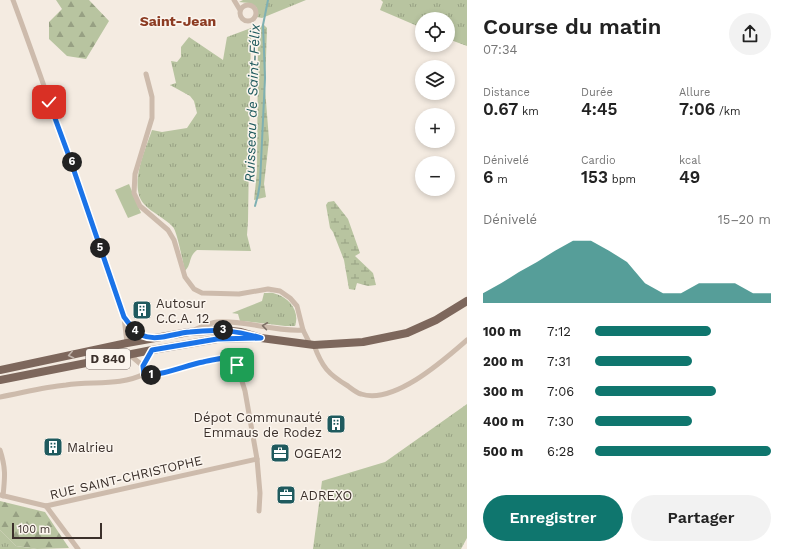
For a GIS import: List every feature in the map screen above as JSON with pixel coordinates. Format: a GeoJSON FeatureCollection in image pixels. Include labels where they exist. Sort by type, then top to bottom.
{"type":"FeatureCollection","features":[{"type":"Feature","properties":{"kind":"main road","name":"D 840"},"geometry":{"type":"LineString","coordinates":[[0,370],[127,343],[189,332],[224,330],[241,332],[261,338],[312,345],[363,342],[407,333],[436,320],[467,301]]}},
{"type":"Feature","properties":{"kind":"main road","name":"D 840"},"geometry":{"type":"LineString","coordinates":[[0,380],[130,354],[217,339],[261,338]]}},
{"type":"Feature","properties":{"kind":"street"},"geometry":{"type":"LineString","coordinates":[[13,0],[70,159],[124,317],[127,343]]}},
{"type":"Feature","properties":{"kind":"street"},"geometry":{"type":"LineString","coordinates":[[234,0],[240,10]]}},
{"type":"Feature","properties":{"kind":"street"},"geometry":{"type":"LineString","coordinates":[[146,74],[152,97],[152,118],[135,174],[134,192],[140,206],[168,230],[174,240],[185,277],[194,289],[202,293],[239,294],[268,288],[280,292],[290,298],[297,306],[303,330],[324,368],[337,380],[361,394],[374,396],[388,394],[402,388],[444,360],[467,340]]}},
{"type":"Feature","properties":{"kind":"street"},"geometry":{"type":"LineString","coordinates":[[124,317],[140,335],[152,338]]}},
{"type":"Feature","properties":{"kind":"street"},"geometry":{"type":"LineString","coordinates":[[189,332],[216,322],[240,323],[290,330],[303,330]]}},
{"type":"Feature","properties":{"kind":"street"},"geometry":{"type":"LineString","coordinates":[[144,374],[143,366],[152,350]]}},
{"type":"Feature","properties":{"kind":"street"},"geometry":{"type":"LineString","coordinates":[[130,354],[143,366]]}},
{"type":"Feature","properties":{"kind":"street"},"geometry":{"type":"LineString","coordinates":[[0,397],[66,385],[118,382],[136,378],[144,374],[153,375],[164,373],[204,361],[228,357],[237,365],[244,391],[257,459],[260,493],[259,511]]}},
{"type":"Feature","properties":{"kind":"street"},"geometry":{"type":"LineString","coordinates":[[0,450],[6,475],[2,496]]}},
{"type":"Feature","properties":{"kind":"street","name":"RUE SAINT-CHRISTOPHE"},"geometry":{"type":"LineString","coordinates":[[2,496],[46,506],[257,459]]}},
{"type":"Feature","properties":{"kind":"street"},"geometry":{"type":"LineString","coordinates":[[46,506],[78,549]]}},
{"type":"Feature","properties":{"kind":"green space"},"geometry":{"type":"Polygon","coordinates":[[[56,0],[89,0],[109,21],[86,59],[67,56],[49,39],[49,22],[62,9],[56,0]]]}},
{"type":"Feature","properties":{"kind":"green space"},"geometry":{"type":"Polygon","coordinates":[[[243,0],[306,0],[262,18],[257,17],[257,8],[249,3],[239,2],[243,0]]]}},
{"type":"Feature","properties":{"kind":"green space"},"geometry":{"type":"Polygon","coordinates":[[[381,0],[467,0],[467,46],[455,42],[455,12],[415,12],[415,25],[380,10],[383,2],[381,0]]]}},
{"type":"Feature","properties":{"kind":"green space"},"geometry":{"type":"Polygon","coordinates":[[[263,24],[267,28],[265,88],[269,140],[264,184],[266,197],[254,200],[257,171],[258,42],[260,27],[263,24]]]}},
{"type":"Feature","properties":{"kind":"green space"},"geometry":{"type":"Polygon","coordinates":[[[251,28],[247,235],[251,251],[197,250],[192,255],[189,266],[185,271],[175,230],[166,221],[147,207],[140,196],[138,177],[140,167],[152,130],[162,132],[187,128],[197,113],[194,101],[190,96],[170,85],[176,83],[171,61],[177,62],[181,57],[181,47],[189,37],[223,60],[227,37],[251,28]]]}},
{"type":"Feature","properties":{"kind":"green space"},"geometry":{"type":"Polygon","coordinates":[[[129,184],[141,213],[128,218],[115,190],[129,184]]]}},
{"type":"Feature","properties":{"kind":"green space"},"geometry":{"type":"Polygon","coordinates":[[[334,201],[348,219],[360,253],[355,256],[373,273],[376,285],[368,286],[357,283],[355,290],[349,289],[344,260],[330,228],[326,205],[328,202],[334,201]]]}},
{"type":"Feature","properties":{"kind":"green space"},"geometry":{"type":"Polygon","coordinates":[[[264,293],[274,293],[281,296],[293,306],[296,316],[295,326],[240,321],[238,314],[232,313],[262,301],[264,293]]]}},
{"type":"Feature","properties":{"kind":"green space"},"geometry":{"type":"Polygon","coordinates":[[[467,404],[467,538],[461,549],[313,549],[322,481],[385,462],[467,404]]]}},
{"type":"Feature","properties":{"kind":"green space"},"geometry":{"type":"Polygon","coordinates":[[[0,501],[45,512],[69,548],[37,549],[16,546],[0,530],[0,501]]]}},
{"type":"Feature","properties":{"kind":"green space"},"geometry":{"type":"Polygon","coordinates":[[[0,530],[16,546],[37,549],[0,549],[0,530]]]}},
{"type":"Feature","properties":{"kind":"waterway","name":"Ruisseau de Saint-Félix"},"geometry":{"type":"LineString","coordinates":[[255,206],[260,183],[265,78],[263,25],[268,0]]}},
{"type":"Feature","properties":{"kind":"place","name":"Autosur C.C.A. 12"},"geometry":{"type":"Point","coordinates":[142,310]}},
{"type":"Feature","properties":{"kind":"place","name":"Dépot Communauté Emmaus de Rodez"},"geometry":{"type":"Point","coordinates":[336,424]}},
{"type":"Feature","properties":{"kind":"place","name":"Malrieu"},"geometry":{"type":"Point","coordinates":[53,447]}},
{"type":"Feature","properties":{"kind":"place","name":"OGEA12"},"geometry":{"type":"Point","coordinates":[280,453]}},
{"type":"Feature","properties":{"kind":"place","name":"ADREXO"},"geometry":{"type":"Point","coordinates":[286,495]}},
{"type":"Feature","properties":{"kind":"district","name":"Saint-Jean"},"geometry":{"type":"Point","coordinates":[178,21]}},
{"type":"Feature","properties":{"kind":"route"},"geometry":{"type":"LineString","coordinates":[[49,102],[124,317],[134,330],[140,335],[152,338],[189,332],[224,330],[241,332],[261,338],[217,339],[152,350],[143,366],[144,374],[153,375],[164,373],[204,361],[228,357],[237,365]]}}]}
